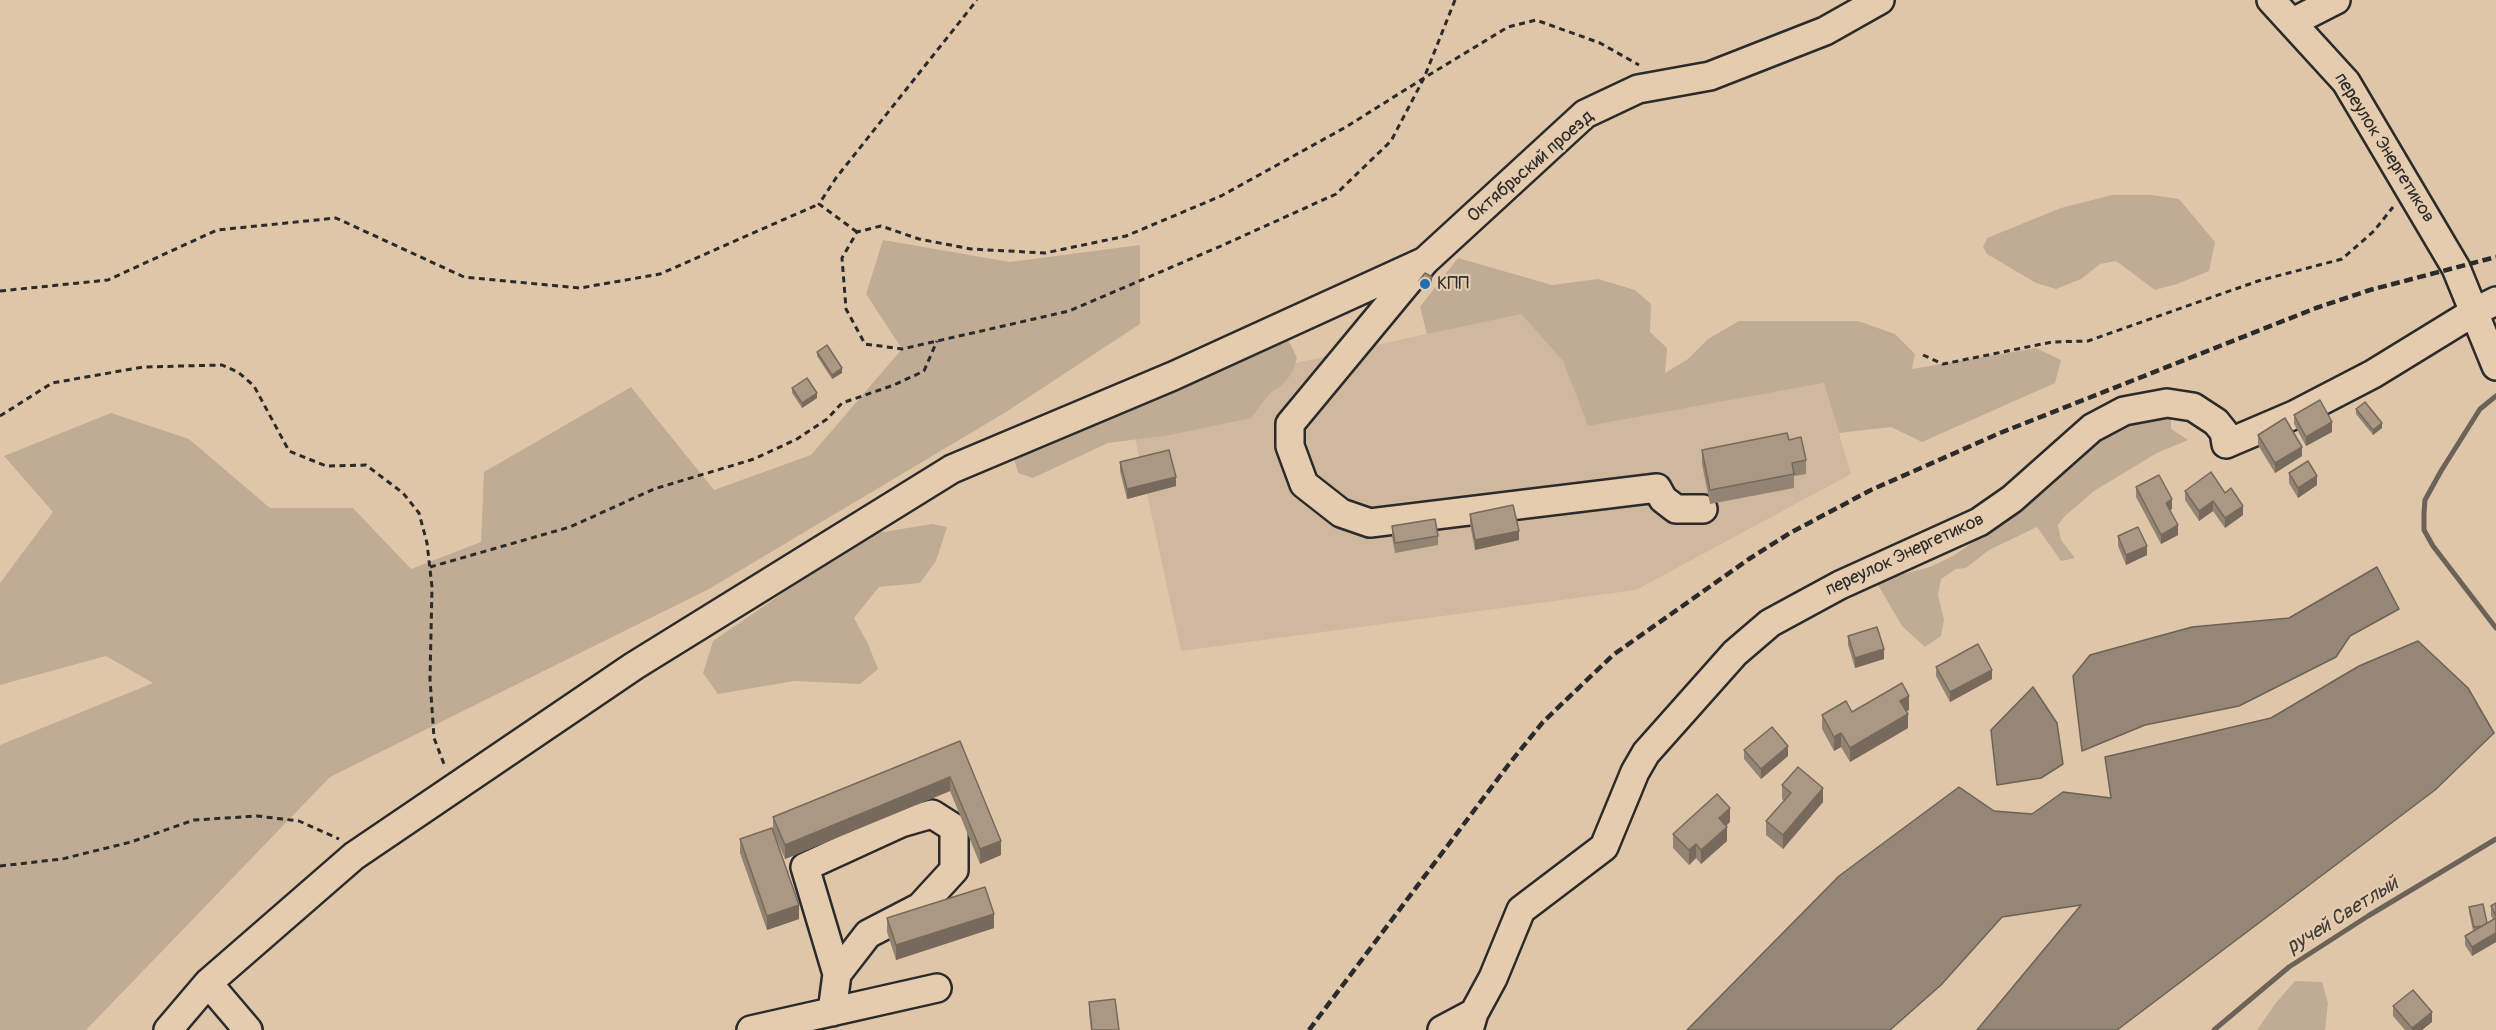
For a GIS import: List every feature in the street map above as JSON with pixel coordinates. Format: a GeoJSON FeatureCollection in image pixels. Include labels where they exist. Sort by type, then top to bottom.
{"type":"FeatureCollection","features":[{"type":"Feature","properties":{"kind":"street","name":"Октябрьский проезд"},"geometry":{"type":"LineString","coordinates":[[1425,261],[1585,114],[1638,89],[1710,76],[1825,31],[1880,0]]}},
{"type":"Feature","properties":{"kind":"street","name":"переулок Энергетиков"},"geometry":{"type":"LineString","coordinates":[[2271,0],[2293,21],[2346,82],[2456,268],[2485,306],[2491,354]]}},
{"type":"Feature","properties":{"kind":"street"},"geometry":{"type":"LineString","coordinates":[[2293,21],[2336,0]]}},
{"type":"Feature","properties":{"kind":"street"},"geometry":{"type":"LineString","coordinates":[[1425,261],[1290,424],[1290,447],[1304,484],[1341,513],[1370,523],[1657,488],[1663,499],[1676,509],[1702,509]]}},
{"type":"Feature","properties":{"kind":"street"},"geometry":{"type":"LineString","coordinates":[[168,1030],[208,983],[354,856],[634,666],[952,469],[1173,376],[1425,261]]}},
{"type":"Feature","properties":{"kind":"street","name":"переулок Энергетиков"},"geometry":{"type":"LineString","coordinates":[[1472,1022],[1521,910],[1604,848],[1635,772],[1646,753],[1735,653],[1770,623],[1840,585],[1979,522],[2012,499],[2092,428],[2124,411],[2167,403],[2193,407],[2216,422],[2224,432],[2226,444],[2294,415],[2365,379],[2485,306]]}},
{"type":"Feature","properties":{"kind":"street"},"geometry":{"type":"LineString","coordinates":[[832,1012],[837,974],[805,867],[901,823],[932,814],[954,828],[954,870],[920,907],[868,934],[837,974]]}},
{"type":"Feature","properties":{"kind":"street"},"geometry":{"type":"LineString","coordinates":[[208,983],[248,1030]]}},
{"type":"Feature","properties":{"kind":"street"},"geometry":{"type":"LineString","coordinates":[[751,1030],[937,988]]}},
{"type":"Feature","properties":{"kind":"street"},"geometry":{"type":"LineString","coordinates":[[1442,1030],[1472,1022]]}},
{"type":"Feature","properties":{"kind":"path"},"geometry":{"type":"LineString","coordinates":[[0,291],[108,280],[217,230],[336,218],[464,277],[580,288],[660,274],[819,204],[836,178],[977,0]]}},
{"type":"Feature","properties":{"kind":"path"},"geometry":{"type":"LineString","coordinates":[[1455,0],[1424,78],[1391,141],[1336,194],[1069,311],[902,349],[865,344],[846,309],[842,258],[857,232],[881,226],[919,239],[971,249],[1046,253],[1126,236],[1221,196],[1346,127],[1424,78],[1508,27],[1536,20],[1600,43],[1640,66]]}},
{"type":"Feature","properties":{"kind":"path"},"geometry":{"type":"LineString","coordinates":[[1923,355],[1943,363],[2052,342],[2088,341],[2258,281],[2342,259],[2374,231],[2410,188]]}},
{"type":"Feature","properties":{"kind":"path"},"geometry":{"type":"LineString","coordinates":[[819,204],[857,232]]}},
{"type":"Feature","properties":{"kind":"path"},"geometry":{"type":"LineString","coordinates":[[430,567],[570,527],[654,489],[765,454],[797,439],[827,419],[842,403],[894,385],[924,371],[937,341]]}},
{"type":"Feature","properties":{"kind":"path"},"geometry":{"type":"LineString","coordinates":[[0,416],[52,383],[143,367],[222,365],[238,372],[254,387],[289,451],[326,466],[366,465],[403,493],[419,513],[427,543],[430,567],[430,679],[434,738],[444,764],[465,781]]}},
{"type":"Feature","properties":{"kind":"path"},"geometry":{"type":"LineString","coordinates":[[0,866],[62,859],[131,842],[194,820],[257,816],[299,821],[337,836],[354,856]]}},
{"type":"Feature","properties":{"kind":"shaded area"},"geometry":{"type":"Polygon","coordinates":[[[2112,195],[2152,195],[2179,199],[2215,242],[2209,271],[2155,290],[2116,261],[2100,264],[2081,279],[2056,289],[2036,283],[1987,254],[1983,247],[1987,238],[2061,208],[2112,195]]]}},
{"type":"Feature","properties":{"kind":"shaded area"},"geometry":{"type":"Polygon","coordinates":[[[883,240],[1010,262],[1140,245],[1140,324],[1006,412],[709,589],[330,777],[86,1030],[0,1030],[0,745],[153,683],[106,656],[0,685],[0,583],[53,512],[4,456],[111,413],[189,439],[270,508],[353,508],[411,569],[481,542],[484,472],[631,387],[714,490],[811,455],[902,349],[866,294],[883,240]]]}},
{"type":"Feature","properties":{"kind":"shaded area"},"geometry":{"type":"Polygon","coordinates":[[[1458,258],[1552,285],[1598,279],[1635,290],[1651,304],[1650,332],[1667,348],[1665,373],[1688,359],[1708,339],[1739,321],[1858,321],[1895,334],[1915,354],[1912,369],[2036,348],[2061,360],[2055,383],[1922,442],[1891,427],[1839,433],[1824,383],[1588,426],[1563,361],[1521,314],[1427,334],[1420,307],[1458,258]]]}},
{"type":"Feature","properties":{"kind":"shaded area"},"geometry":{"type":"Polygon","coordinates":[[[1520,313],[1563,361],[1588,426],[1824,383],[1851,474],[1636,590],[1181,651],[1127,401],[1520,313]]]}},
{"type":"Feature","properties":{"kind":"shaded area"},"geometry":{"type":"Polygon","coordinates":[[[1270,340],[1289,341],[1297,358],[1292,373],[1282,385],[1270,393],[1251,418],[1170,435],[1108,443],[1033,478],[1018,473],[1012,451],[1270,340]]]}},
{"type":"Feature","properties":{"kind":"shaded area"},"geometry":{"type":"Polygon","coordinates":[[[2159,417],[2171,419],[2171,429],[2188,440],[2157,453],[2094,491],[2065,516],[2058,525],[2061,540],[2075,558],[2061,561],[2037,527],[1989,550],[1966,568],[1956,569],[1941,579],[1938,595],[1944,620],[1941,636],[1925,647],[1902,626],[1878,585],[1884,579],[1930,567],[1953,556],[2030,503],[2075,459],[2100,440],[2139,419],[2159,417]]]}},
{"type":"Feature","properties":{"kind":"shaded area"},"geometry":{"type":"Polygon","coordinates":[[[932,524],[947,527],[936,561],[920,583],[879,587],[854,618],[878,669],[860,684],[794,681],[718,694],[703,673],[713,641],[815,571],[877,533],[932,524]]]}},
{"type":"Feature","properties":{"kind":"shaded area"},"geometry":{"type":"Polygon","coordinates":[[[2377,567],[2399,609],[2350,636],[2336,657],[2239,706],[2145,725],[2082,751],[2073,676],[2090,655],[2192,627],[2289,618],[2377,567]]]}},
{"type":"Feature","properties":{"kind":"shaded area"},"geometry":{"type":"Polygon","coordinates":[[[2418,641],[2468,688],[2494,733],[2435,790],[2117,1030],[1977,1030],[2081,905],[2002,917],[1941,985],[1890,1030],[1687,1030],[1839,876],[1959,787],[1994,811],[2032,814],[2063,792],[2111,798],[2105,757],[2271,718],[2359,666],[2418,641]]]}},
{"type":"Feature","properties":{"kind":"shaded area"},"geometry":{"type":"Polygon","coordinates":[[[2033,687],[2057,723],[2063,764],[2041,778],[1997,785],[1991,730],[2033,687]]]}},
{"type":"Feature","properties":{"kind":"shaded area"},"geometry":{"type":"Polygon","coordinates":[[[2295,981],[2322,982],[2328,1003],[2325,1030],[2257,1030],[2275,1004],[2295,981]]]}},
{"type":"Feature","properties":{"kind":"building"},"geometry":{"type":"Polygon","coordinates":[[[1425,273],[1432,277],[1426,286],[1419,281],[1425,273]]]}},
{"type":"Feature","properties":{"kind":"building"},"geometry":{"type":"Polygon","coordinates":[[[827,345],[842,368],[832,375],[817,352],[827,345]]]}},
{"type":"Feature","properties":{"kind":"building"},"geometry":{"type":"Polygon","coordinates":[[[807,378],[817,393],[802,403],[792,388],[807,378]]]}},
{"type":"Feature","properties":{"kind":"building"},"geometry":{"type":"Polygon","coordinates":[[[2320,400],[2332,422],[2306,437],[2294,415],[2320,400]]]}},
{"type":"Feature","properties":{"kind":"building"},"geometry":{"type":"Polygon","coordinates":[[[2365,402],[2382,423],[2373,430],[2356,409],[2365,402]]]}},
{"type":"Feature","properties":{"kind":"building"},"geometry":{"type":"Polygon","coordinates":[[[2285,418],[2302,447],[2275,463],[2258,435],[2285,418]]]}},
{"type":"Feature","properties":{"kind":"building"},"geometry":{"type":"Polygon","coordinates":[[[1787,433],[1789,440],[1801,437],[1806,460],[1792,463],[1794,474],[1710,490],[1702,450],[1787,433]]]}},
{"type":"Feature","properties":{"kind":"building"},"geometry":{"type":"Polygon","coordinates":[[[1169,450],[1176,477],[1127,489],[1120,462],[1169,450]]]}},
{"type":"Feature","properties":{"kind":"building"},"geometry":{"type":"Polygon","coordinates":[[[2308,461],[2317,476],[2298,488],[2289,473],[2308,461]]]}},
{"type":"Feature","properties":{"kind":"building"},"geometry":{"type":"Polygon","coordinates":[[[2211,472],[2225,493],[2231,488],[2243,506],[2225,518],[2213,501],[2199,511],[2185,491],[2211,472]]]}},
{"type":"Feature","properties":{"kind":"building"},"geometry":{"type":"Polygon","coordinates":[[[2159,475],[2172,499],[2166,503],[2178,525],[2161,535],[2136,487],[2159,475]]]}},
{"type":"Feature","properties":{"kind":"building"},"geometry":{"type":"Polygon","coordinates":[[[1513,505],[1519,531],[1475,540],[1470,514],[1513,505]]]}},
{"type":"Feature","properties":{"kind":"building"},"geometry":{"type":"Polygon","coordinates":[[[1435,519],[1438,536],[1395,543],[1392,526],[1435,519]]]}},
{"type":"Feature","properties":{"kind":"building"},"geometry":{"type":"Polygon","coordinates":[[[2138,527],[2147,546],[2126,555],[2118,536],[2138,527]]]}},
{"type":"Feature","properties":{"kind":"building"},"geometry":{"type":"Polygon","coordinates":[[[1877,627],[1884,649],[1855,658],[1848,636],[1877,627]]]}},
{"type":"Feature","properties":{"kind":"building"},"geometry":{"type":"Polygon","coordinates":[[[1978,644],[1992,670],[1950,692],[1936,667],[1978,644]]]}},
{"type":"Feature","properties":{"kind":"building"},"geometry":{"type":"Polygon","coordinates":[[[1902,683],[1909,696],[1900,701],[1908,714],[1850,748],[1841,733],[1834,737],[1822,715],[1846,701],[1852,712],[1902,683]]]}},
{"type":"Feature","properties":{"kind":"building"},"geometry":{"type":"Polygon","coordinates":[[[1772,727],[1788,746],[1761,769],[1744,750],[1772,727]]]}},
{"type":"Feature","properties":{"kind":"building"},"geometry":{"type":"Polygon","coordinates":[[[960,741],[1001,841],[980,849],[950,777],[785,845],[773,817],[960,741]]]}},
{"type":"Feature","properties":{"kind":"building"},"geometry":{"type":"Polygon","coordinates":[[[1798,767],[1823,788],[1783,835],[1766,821],[1791,793],[1782,785],[1798,767]]]}},
{"type":"Feature","properties":{"kind":"building"},"geometry":{"type":"Polygon","coordinates":[[[1717,794],[1730,808],[1719,818],[1727,827],[1701,850],[1696,844],[1689,850],[1673,834],[1717,794]]]}},
{"type":"Feature","properties":{"kind":"building"},"geometry":{"type":"Polygon","coordinates":[[[772,828],[799,905],[767,916],[740,839],[772,828]]]}},
{"type":"Feature","properties":{"kind":"building"},"geometry":{"type":"Polygon","coordinates":[[[985,887],[994,914],[896,945],[887,918],[985,887]]]}},
{"type":"Feature","properties":{"kind":"building"},"geometry":{"type":"Polygon","coordinates":[[[2496,903],[2496,916],[2491,906],[2496,903]]]}},
{"type":"Feature","properties":{"kind":"building"},"geometry":{"type":"Polygon","coordinates":[[[2483,904],[2487,923],[2474,927],[2469,907],[2483,904]]]}},
{"type":"Feature","properties":{"kind":"building"},"geometry":{"type":"Polygon","coordinates":[[[2496,918],[2496,933],[2472,947],[2465,936],[2496,918]]]}},
{"type":"Feature","properties":{"kind":"building"},"geometry":{"type":"Polygon","coordinates":[[[2413,990],[2432,1012],[2412,1028],[2393,1006],[2413,990]]]}},
{"type":"Feature","properties":{"kind":"building"},"geometry":{"type":"Polygon","coordinates":[[[1115,999],[1119,1030],[1092,1030],[1089,1002],[1115,999]]]}},
{"type":"Feature","properties":{"kind":"waterway","name":"ручей Светлый"},"geometry":{"type":"LineString","coordinates":[[2496,396],[2480,409],[2441,471],[2425,500],[2424,513],[2424,530],[2433,546],[2496,628]]}},
{"type":"Feature","properties":{"kind":"waterway","name":"ручей Светлый"},"geometry":{"type":"LineString","coordinates":[[2214,1030],[2289,967],[2368,916],[2496,839]]}},
{"type":"Feature","properties":{"kind":"railway"},"geometry":{"type":"LineString","coordinates":[[1309,1030],[1543,722],[1613,655],[1749,559],[1790,533],[1871,490],[2000,433],[2316,308],[2370,290],[2496,257]]}},
{"type":"Feature","properties":{"kind":"place","name":"КПП"},"geometry":{"type":"Point","coordinates":[1425,284]}}]}
